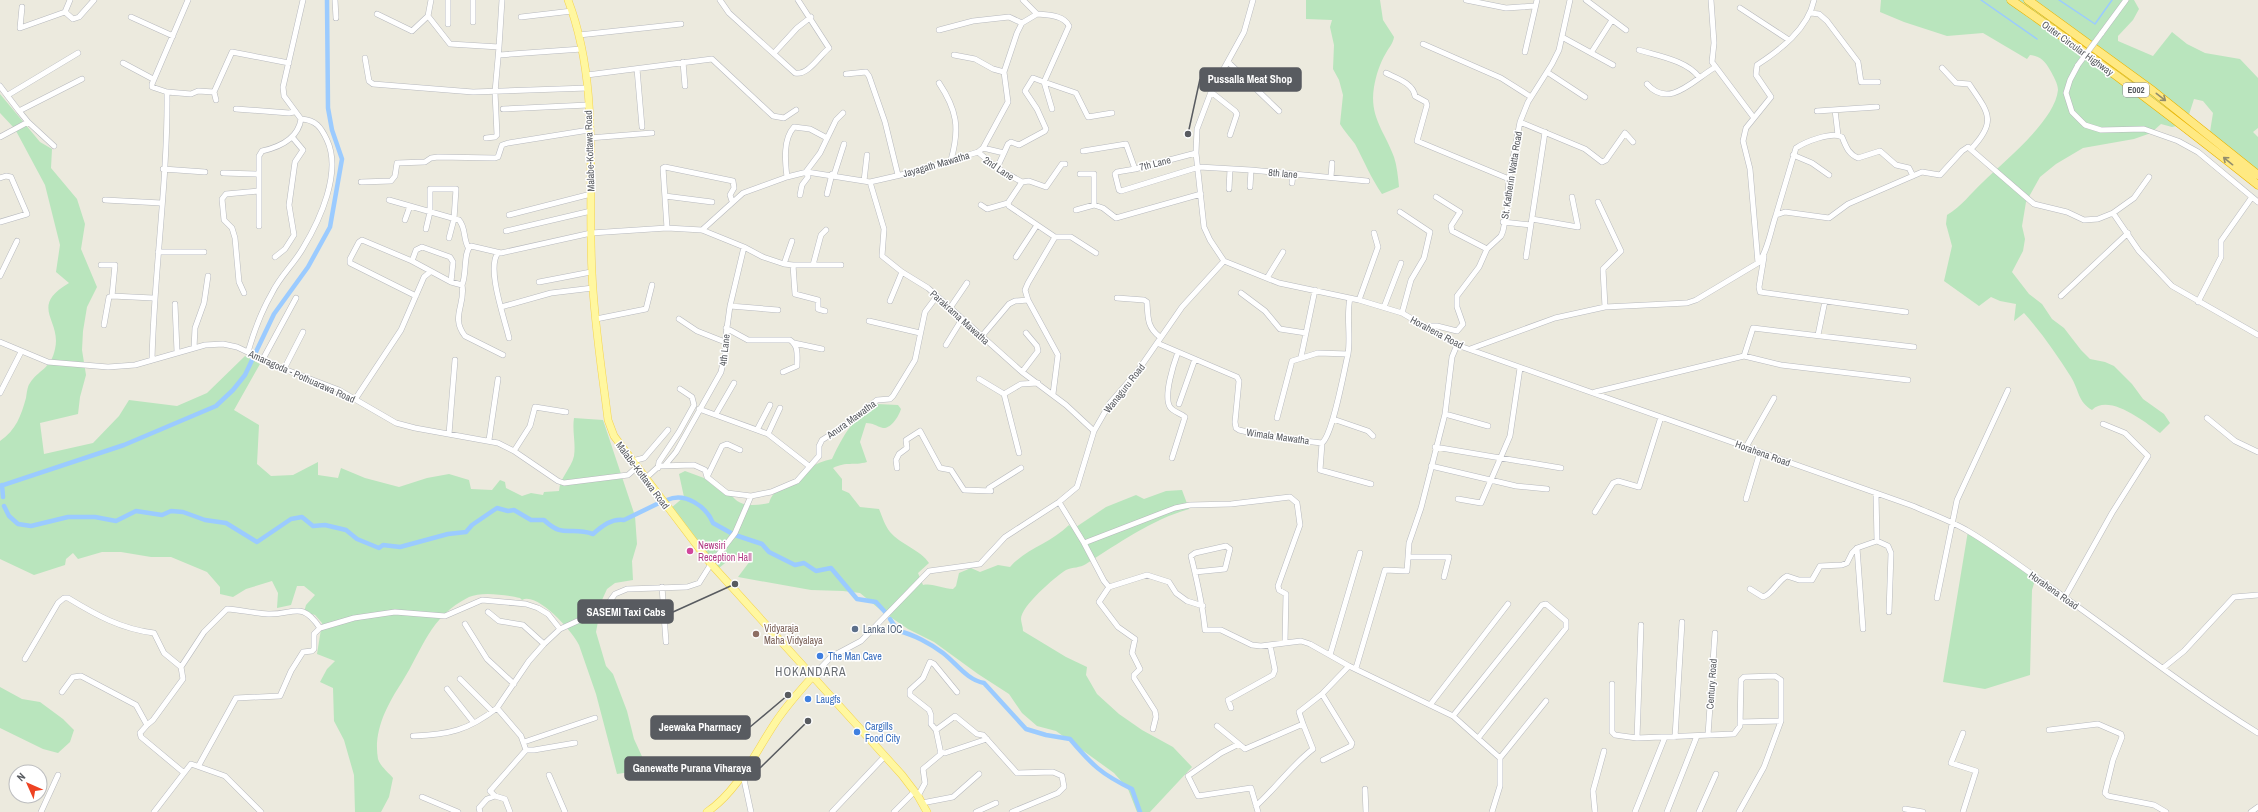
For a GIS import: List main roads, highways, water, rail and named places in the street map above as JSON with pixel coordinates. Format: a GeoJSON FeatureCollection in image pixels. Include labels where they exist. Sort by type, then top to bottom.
{"type":"FeatureCollection","features":[{"type":"Feature","properties":{"kind":"highway","name":"Outer Circular Highway"},"geometry":{"type":"LineString","coordinates":[[2011,0],[2114,73],[2200,138],[2258,186]]}},
{"type":"Feature","properties":{"kind":"highway","name":"Outer Circular Highway"},"geometry":{"type":"LineString","coordinates":[[2028,0],[2153,91],[2258,175]]}},
{"type":"Feature","properties":{"kind":"main road","name":"Malabe-Kottawa Road"},"geometry":{"type":"LineString","coordinates":[[568,0],[579,35],[587,75],[593,288],[608,420],[614,436],[711,564],[885,756],[916,794],[927,812]]}},
{"type":"Feature","properties":{"kind":"main road"},"geometry":{"type":"LineString","coordinates":[[707,812],[714,807],[743,775],[776,721],[812,677]]}},
{"type":"Feature","properties":{"kind":"waterway"},"geometry":{"type":"LineString","coordinates":[[0,486],[124,445],[216,406],[233,390],[245,375],[274,314],[308,267],[330,227],[342,159],[332,130],[328,108],[327,0]]}},
{"type":"Feature","properties":{"kind":"waterway"},"geometry":{"type":"LineString","coordinates":[[1981,0],[2037,39]]}},
{"type":"Feature","properties":{"kind":"waterway"},"geometry":{"type":"LineString","coordinates":[[2059,0],[2095,24],[2112,0]]}},
{"type":"Feature","properties":{"kind":"waterway"},"geometry":{"type":"LineString","coordinates":[[2,485],[3,497]]}},
{"type":"Feature","properties":{"kind":"waterway"},"geometry":{"type":"LineString","coordinates":[[667,500],[681,498],[694,502],[705,511],[713,523],[731,533]]}},
{"type":"Feature","properties":{"kind":"waterway"},"geometry":{"type":"LineString","coordinates":[[4,506],[9,516],[18,524],[31,526],[68,517],[95,517],[116,521],[136,511],[162,515],[171,511],[183,512],[205,520],[226,523],[257,542],[291,519],[302,517],[313,526],[325,525],[346,530],[357,539],[379,548],[383,545],[400,547],[448,534],[466,532],[472,525],[497,508],[508,511],[514,510],[531,520],[544,520],[551,526],[562,531],[578,531],[593,534],[611,521],[624,520],[659,503]]}},
{"type":"Feature","properties":{"kind":"waterway"},"geometry":{"type":"LineString","coordinates":[[735,535],[762,544],[769,552],[795,565],[804,563],[816,571],[831,568],[857,599],[876,602],[886,613]]}},
{"type":"Feature","properties":{"kind":"waterway"},"geometry":{"type":"LineString","coordinates":[[890,619],[898,631],[916,637],[933,646],[948,657],[967,675],[984,683],[1026,729],[1046,735],[1070,739],[1098,768],[1112,779],[1132,789],[1140,812]]}},
{"type":"Feature","properties":{"kind":"place","name":"Pussalla Meat Shop"},"geometry":{"type":"Point","coordinates":[1188,134]}},
{"type":"Feature","properties":{"kind":"place","name":"Newsiri Reception Hall"},"geometry":{"type":"Point","coordinates":[690,551]}},
{"type":"Feature","properties":{"kind":"place","name":"SASEMI Taxi Cabs"},"geometry":{"type":"Point","coordinates":[735,584]}},
{"type":"Feature","properties":{"kind":"place","name":"Lanka IOC"},"geometry":{"type":"Point","coordinates":[855,629]}},
{"type":"Feature","properties":{"kind":"place","name":"Vidyaraja Maha Vidyalaya"},"geometry":{"type":"Point","coordinates":[756,634]}},
{"type":"Feature","properties":{"kind":"place","name":"The Man Cave"},"geometry":{"type":"Point","coordinates":[820,656]}},
{"type":"Feature","properties":{"kind":"place","name":"Jeewaka Pharmacy"},"geometry":{"type":"Point","coordinates":[788,695]}},
{"type":"Feature","properties":{"kind":"place","name":"Laugfs"},"geometry":{"type":"Point","coordinates":[808,699]}},
{"type":"Feature","properties":{"kind":"place","name":"Ganewatte Purana Viharaya"},"geometry":{"type":"Point","coordinates":[808,721]}},
{"type":"Feature","properties":{"kind":"place","name":"Cargills Food City"},"geometry":{"type":"Point","coordinates":[857,732]}},
{"type":"Feature","properties":{"kind":"district","name":"HOKANDARA"},"geometry":{"type":"Point","coordinates":[811,672]}}]}
